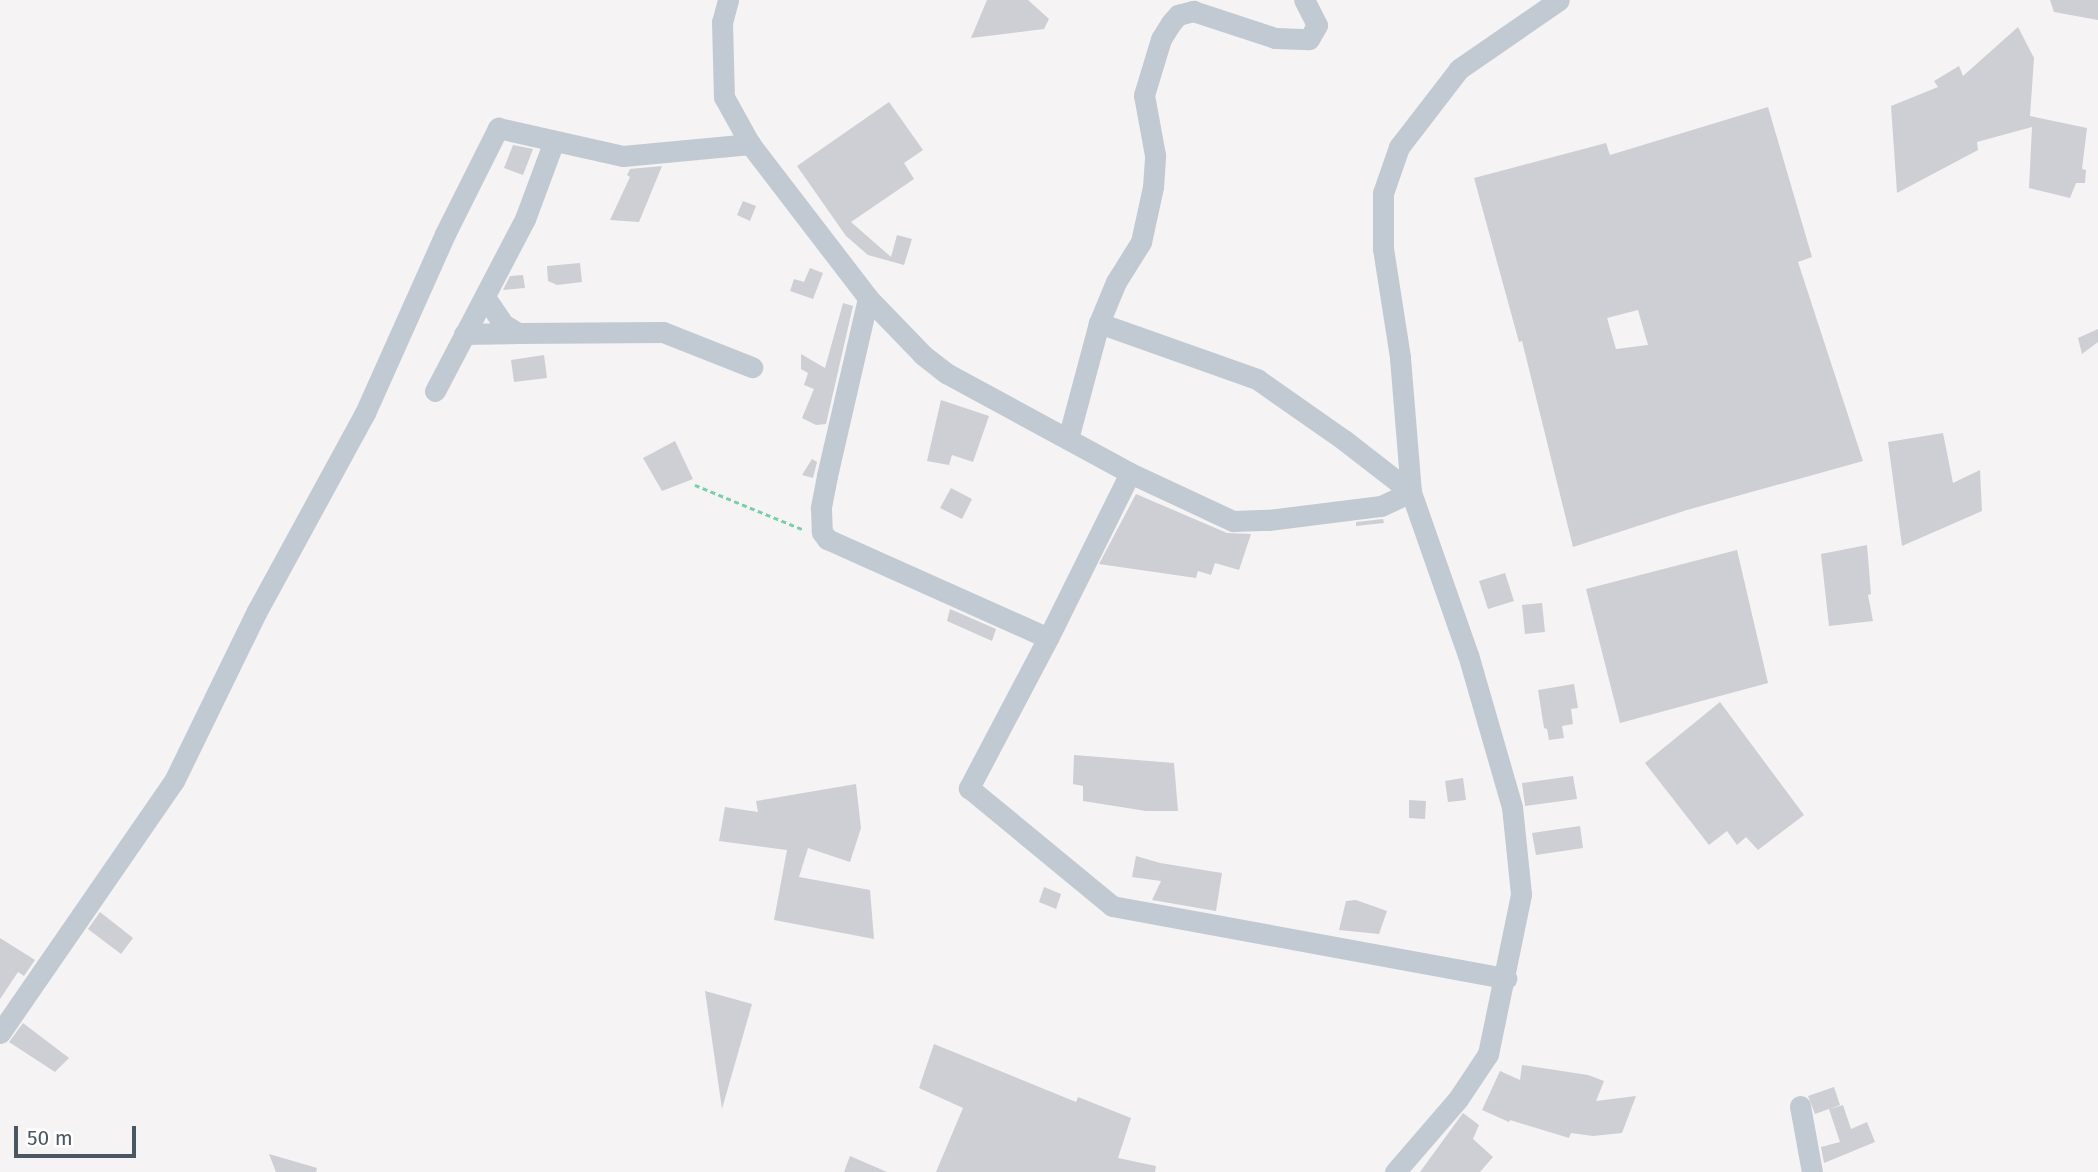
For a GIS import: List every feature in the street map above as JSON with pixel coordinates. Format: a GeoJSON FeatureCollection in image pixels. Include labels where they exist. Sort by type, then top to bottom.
{"type":"FeatureCollection","features":[{"type":"Feature","properties":{"kind":"street"},"geometry":{"type":"LineString","coordinates":[[728,0],[722,22],[724,97],[750,144],[868,298],[923,355],[946,373],[1130,473],[1233,521],[1268,520],[1381,506],[1411,492]]}},
{"type":"Feature","properties":{"kind":"street"},"geometry":{"type":"LineString","coordinates":[[1068,439],[1099,323],[1116,282],[1130,263],[1140,242],[1153,187],[1155,155],[1144,95],[1161,39],[1178,15],[1193,11],[1275,38],[1309,39],[1317,24],[1304,0]]}},
{"type":"Feature","properties":{"kind":"street"},"geometry":{"type":"LineString","coordinates":[[1395,1172],[1458,1099],[1488,1054],[1506,978],[1521,894],[1513,807],[1468,655],[1411,492],[1400,357],[1382,248],[1383,193],[1399,147],[1459,69],[1559,0]]}},
{"type":"Feature","properties":{"kind":"street"},"geometry":{"type":"LineString","coordinates":[[0,1033],[174,781],[257,611],[365,414],[446,234],[498,128],[623,156],[750,144]]}},
{"type":"Feature","properties":{"kind":"street"},"geometry":{"type":"LineString","coordinates":[[435,391],[525,219],[554,141]]}},
{"type":"Feature","properties":{"kind":"street"},"geometry":{"type":"LineString","coordinates":[[485,297],[503,324],[518,333]]}},
{"type":"Feature","properties":{"kind":"street"},"geometry":{"type":"LineString","coordinates":[[868,298],[821,508],[820,524],[827,539],[1048,638]]}},
{"type":"Feature","properties":{"kind":"street"},"geometry":{"type":"LineString","coordinates":[[1099,323],[1257,379],[1344,440],[1411,492]]}},
{"type":"Feature","properties":{"kind":"street"},"geometry":{"type":"LineString","coordinates":[[464,334],[663,332],[752,367]]}},
{"type":"Feature","properties":{"kind":"street"},"geometry":{"type":"LineString","coordinates":[[1130,473],[969,788],[1112,906],[1506,978]]}},
{"type":"Feature","properties":{"kind":"street"},"geometry":{"type":"LineString","coordinates":[[1800,1106],[1812,1172]]}},
{"type":"Feature","properties":{"kind":"path"},"geometry":{"type":"LineString","coordinates":[[695,485],[827,539]]}},
{"type":"Feature","properties":{"kind":"building"},"geometry":{"type":"Polygon","coordinates":[[[987,0],[1028,0],[1049,19],[1044,29],[971,38],[987,0]]]}},
{"type":"Feature","properties":{"kind":"building"},"geometry":{"type":"Polygon","coordinates":[[[2050,0],[2098,0],[2098,20],[2054,12],[2050,0]]]}},
{"type":"Feature","properties":{"kind":"building"},"geometry":{"type":"Polygon","coordinates":[[[2018,27],[2034,58],[2030,116],[2087,128],[2082,169],[2086,170],[2085,183],[2076,183],[2070,198],[2029,188],[2032,127],[1977,142],[1978,150],[1897,193],[1891,106],[1938,87],[1934,81],[1959,66],[1963,76],[2018,27]]]}},
{"type":"Feature","properties":{"kind":"building"},"geometry":{"type":"Polygon","coordinates":[[[889,102],[923,150],[904,163],[914,179],[851,222],[891,257],[897,235],[912,239],[904,265],[868,255],[846,236],[797,166],[889,102]]]}},
{"type":"Feature","properties":{"kind":"building"},"geometry":{"type":"Polygon","coordinates":[[[1768,107],[1812,257],[1798,262],[1863,461],[1687,510],[1573,547],[1522,341],[1519,342],[1474,178],[1606,143],[1610,155],[1768,107]],[[1638,310],[1607,318],[1616,349],[1648,345],[1638,310]]]}},
{"type":"Feature","properties":{"kind":"building"},"geometry":{"type":"Polygon","coordinates":[[[513,145],[533,149],[523,175],[504,168],[513,145]]]}},
{"type":"Feature","properties":{"kind":"building"},"geometry":{"type":"Polygon","coordinates":[[[662,166],[639,222],[610,220],[630,177],[627,175],[630,169],[662,166]]]}},
{"type":"Feature","properties":{"kind":"building"},"geometry":{"type":"Polygon","coordinates":[[[743,201],[756,206],[750,221],[737,215],[743,201]]]}},
{"type":"Feature","properties":{"kind":"building"},"geometry":{"type":"Polygon","coordinates":[[[580,263],[582,282],[557,285],[548,281],[547,266],[580,263]]]}},
{"type":"Feature","properties":{"kind":"building"},"geometry":{"type":"Polygon","coordinates":[[[810,268],[823,273],[813,299],[790,291],[794,279],[804,282],[810,268]]]}},
{"type":"Feature","properties":{"kind":"building"},"geometry":{"type":"Polygon","coordinates":[[[523,275],[525,288],[503,290],[510,276],[523,275]]]}},
{"type":"Feature","properties":{"kind":"building"},"geometry":{"type":"Polygon","coordinates":[[[843,303],[853,306],[826,424],[816,425],[802,418],[814,389],[804,385],[808,373],[801,369],[801,354],[825,368],[843,303]]]}},
{"type":"Feature","properties":{"kind":"building"},"geometry":{"type":"Polygon","coordinates":[[[2098,329],[2098,342],[2082,354],[2078,338],[2098,329]]]}},
{"type":"Feature","properties":{"kind":"building"},"geometry":{"type":"Polygon","coordinates":[[[544,355],[547,378],[514,382],[511,360],[544,355]]]}},
{"type":"Feature","properties":{"kind":"building"},"geometry":{"type":"Polygon","coordinates":[[[941,400],[989,416],[973,462],[952,455],[949,465],[927,461],[941,400]]]}},
{"type":"Feature","properties":{"kind":"building"},"geometry":{"type":"Polygon","coordinates":[[[1943,433],[1953,483],[1980,470],[1982,511],[1902,546],[1888,442],[1943,433]]]}},
{"type":"Feature","properties":{"kind":"building"},"geometry":{"type":"Polygon","coordinates":[[[675,441],[693,479],[662,491],[643,458],[675,441]]]}},
{"type":"Feature","properties":{"kind":"building"},"geometry":{"type":"Polygon","coordinates":[[[812,459],[817,462],[813,478],[802,475],[812,459]]]}},
{"type":"Feature","properties":{"kind":"building"},"geometry":{"type":"Polygon","coordinates":[[[951,488],[972,499],[962,519],[940,508],[951,488]]]}},
{"type":"Feature","properties":{"kind":"building"},"geometry":{"type":"Polygon","coordinates":[[[1136,494],[1227,533],[1251,534],[1239,570],[1215,563],[1211,575],[1198,571],[1196,578],[1099,564],[1136,494]]]}},
{"type":"Feature","properties":{"kind":"building"},"geometry":{"type":"Polygon","coordinates":[[[1383,519],[1384,523],[1356,526],[1356,522],[1383,519]]]}},
{"type":"Feature","properties":{"kind":"building"},"geometry":{"type":"Polygon","coordinates":[[[1867,545],[1871,594],[1868,595],[1873,621],[1829,626],[1821,554],[1867,545]]]}},
{"type":"Feature","properties":{"kind":"building"},"geometry":{"type":"Polygon","coordinates":[[[1737,550],[1768,683],[1620,723],[1586,589],[1737,550]]]}},
{"type":"Feature","properties":{"kind":"building"},"geometry":{"type":"Polygon","coordinates":[[[1505,573],[1514,601],[1488,609],[1479,581],[1505,573]]]}},
{"type":"Feature","properties":{"kind":"building"},"geometry":{"type":"Polygon","coordinates":[[[1542,603],[1545,632],[1525,634],[1522,605],[1542,603]]]}},
{"type":"Feature","properties":{"kind":"building"},"geometry":{"type":"Polygon","coordinates":[[[950,609],[996,629],[992,641],[947,621],[950,609]]]}},
{"type":"Feature","properties":{"kind":"building"},"geometry":{"type":"Polygon","coordinates":[[[1574,684],[1578,708],[1571,709],[1573,724],[1562,726],[1564,738],[1549,740],[1547,729],[1544,728],[1538,690],[1574,684]]]}},
{"type":"Feature","properties":{"kind":"building"},"geometry":{"type":"Polygon","coordinates":[[[1720,702],[1804,815],[1758,850],[1746,837],[1737,845],[1727,831],[1709,845],[1645,763],[1720,702]]]}},
{"type":"Feature","properties":{"kind":"building"},"geometry":{"type":"Polygon","coordinates":[[[1074,755],[1174,763],[1178,811],[1146,811],[1083,801],[1083,786],[1073,784],[1074,755]]]}},
{"type":"Feature","properties":{"kind":"building"},"geometry":{"type":"Polygon","coordinates":[[[1573,776],[1577,799],[1525,806],[1522,783],[1573,776]]]}},
{"type":"Feature","properties":{"kind":"building"},"geometry":{"type":"Polygon","coordinates":[[[1463,778],[1466,800],[1448,802],[1445,781],[1463,778]]]}},
{"type":"Feature","properties":{"kind":"building"},"geometry":{"type":"Polygon","coordinates":[[[856,784],[861,828],[850,862],[808,848],[799,877],[870,890],[874,939],[774,920],[787,850],[719,841],[725,807],[758,812],[756,801],[856,784]]]}},
{"type":"Feature","properties":{"kind":"building"},"geometry":{"type":"Polygon","coordinates":[[[1409,800],[1426,801],[1425,819],[1409,818],[1409,800]]]}},
{"type":"Feature","properties":{"kind":"building"},"geometry":{"type":"Polygon","coordinates":[[[1580,826],[1583,848],[1536,855],[1532,833],[1580,826]]]}},
{"type":"Feature","properties":{"kind":"building"},"geometry":{"type":"Polygon","coordinates":[[[1136,856],[1160,863],[1222,873],[1216,911],[1152,900],[1161,881],[1132,877],[1136,856]]]}},
{"type":"Feature","properties":{"kind":"building"},"geometry":{"type":"Polygon","coordinates":[[[1044,887],[1061,894],[1056,909],[1039,902],[1044,887]]]}},
{"type":"Feature","properties":{"kind":"building"},"geometry":{"type":"Polygon","coordinates":[[[1356,900],[1387,911],[1379,934],[1339,930],[1346,901],[1356,900]]]}},
{"type":"Feature","properties":{"kind":"building"},"geometry":{"type":"Polygon","coordinates":[[[100,912],[133,938],[121,954],[88,929],[100,912]]]}},
{"type":"Feature","properties":{"kind":"building"},"geometry":{"type":"Polygon","coordinates":[[[0,938],[35,960],[24,976],[18,972],[0,999],[0,938]]]}},
{"type":"Feature","properties":{"kind":"building"},"geometry":{"type":"Polygon","coordinates":[[[705,991],[752,1004],[722,1109],[705,991]]]}},
{"type":"Feature","properties":{"kind":"building"},"geometry":{"type":"Polygon","coordinates":[[[23,1023],[69,1058],[55,1072],[9,1042],[23,1023]]]}},
{"type":"Feature","properties":{"kind":"building"},"geometry":{"type":"Polygon","coordinates":[[[934,1044],[1076,1102],[1078,1097],[1131,1118],[1118,1158],[1156,1166],[1155,1172],[936,1172],[963,1108],[919,1088],[934,1044]]]}},
{"type":"Feature","properties":{"kind":"building"},"geometry":{"type":"Polygon","coordinates":[[[1522,1065],[1588,1075],[1604,1081],[1596,1101],[1636,1096],[1622,1133],[1593,1136],[1571,1133],[1569,1138],[1510,1120],[1509,1122],[1482,1110],[1500,1071],[1520,1080],[1522,1065]]]}},
{"type":"Feature","properties":{"kind":"building"},"geometry":{"type":"Polygon","coordinates":[[[1834,1087],[1840,1105],[1830,1109],[1843,1105],[1851,1129],[1867,1122],[1875,1142],[1824,1163],[1821,1147],[1840,1142],[1829,1109],[1815,1114],[1808,1096],[1834,1087]]]}},
{"type":"Feature","properties":{"kind":"building"},"geometry":{"type":"Polygon","coordinates":[[[1463,1113],[1479,1125],[1473,1139],[1493,1157],[1480,1172],[1420,1172],[1463,1113]]]}},
{"type":"Feature","properties":{"kind":"building"},"geometry":{"type":"Polygon","coordinates":[[[269,1154],[317,1168],[316,1172],[276,1172],[269,1154]]]}},
{"type":"Feature","properties":{"kind":"building"},"geometry":{"type":"Polygon","coordinates":[[[850,1156],[887,1172],[844,1172],[850,1156]]]}}]}
